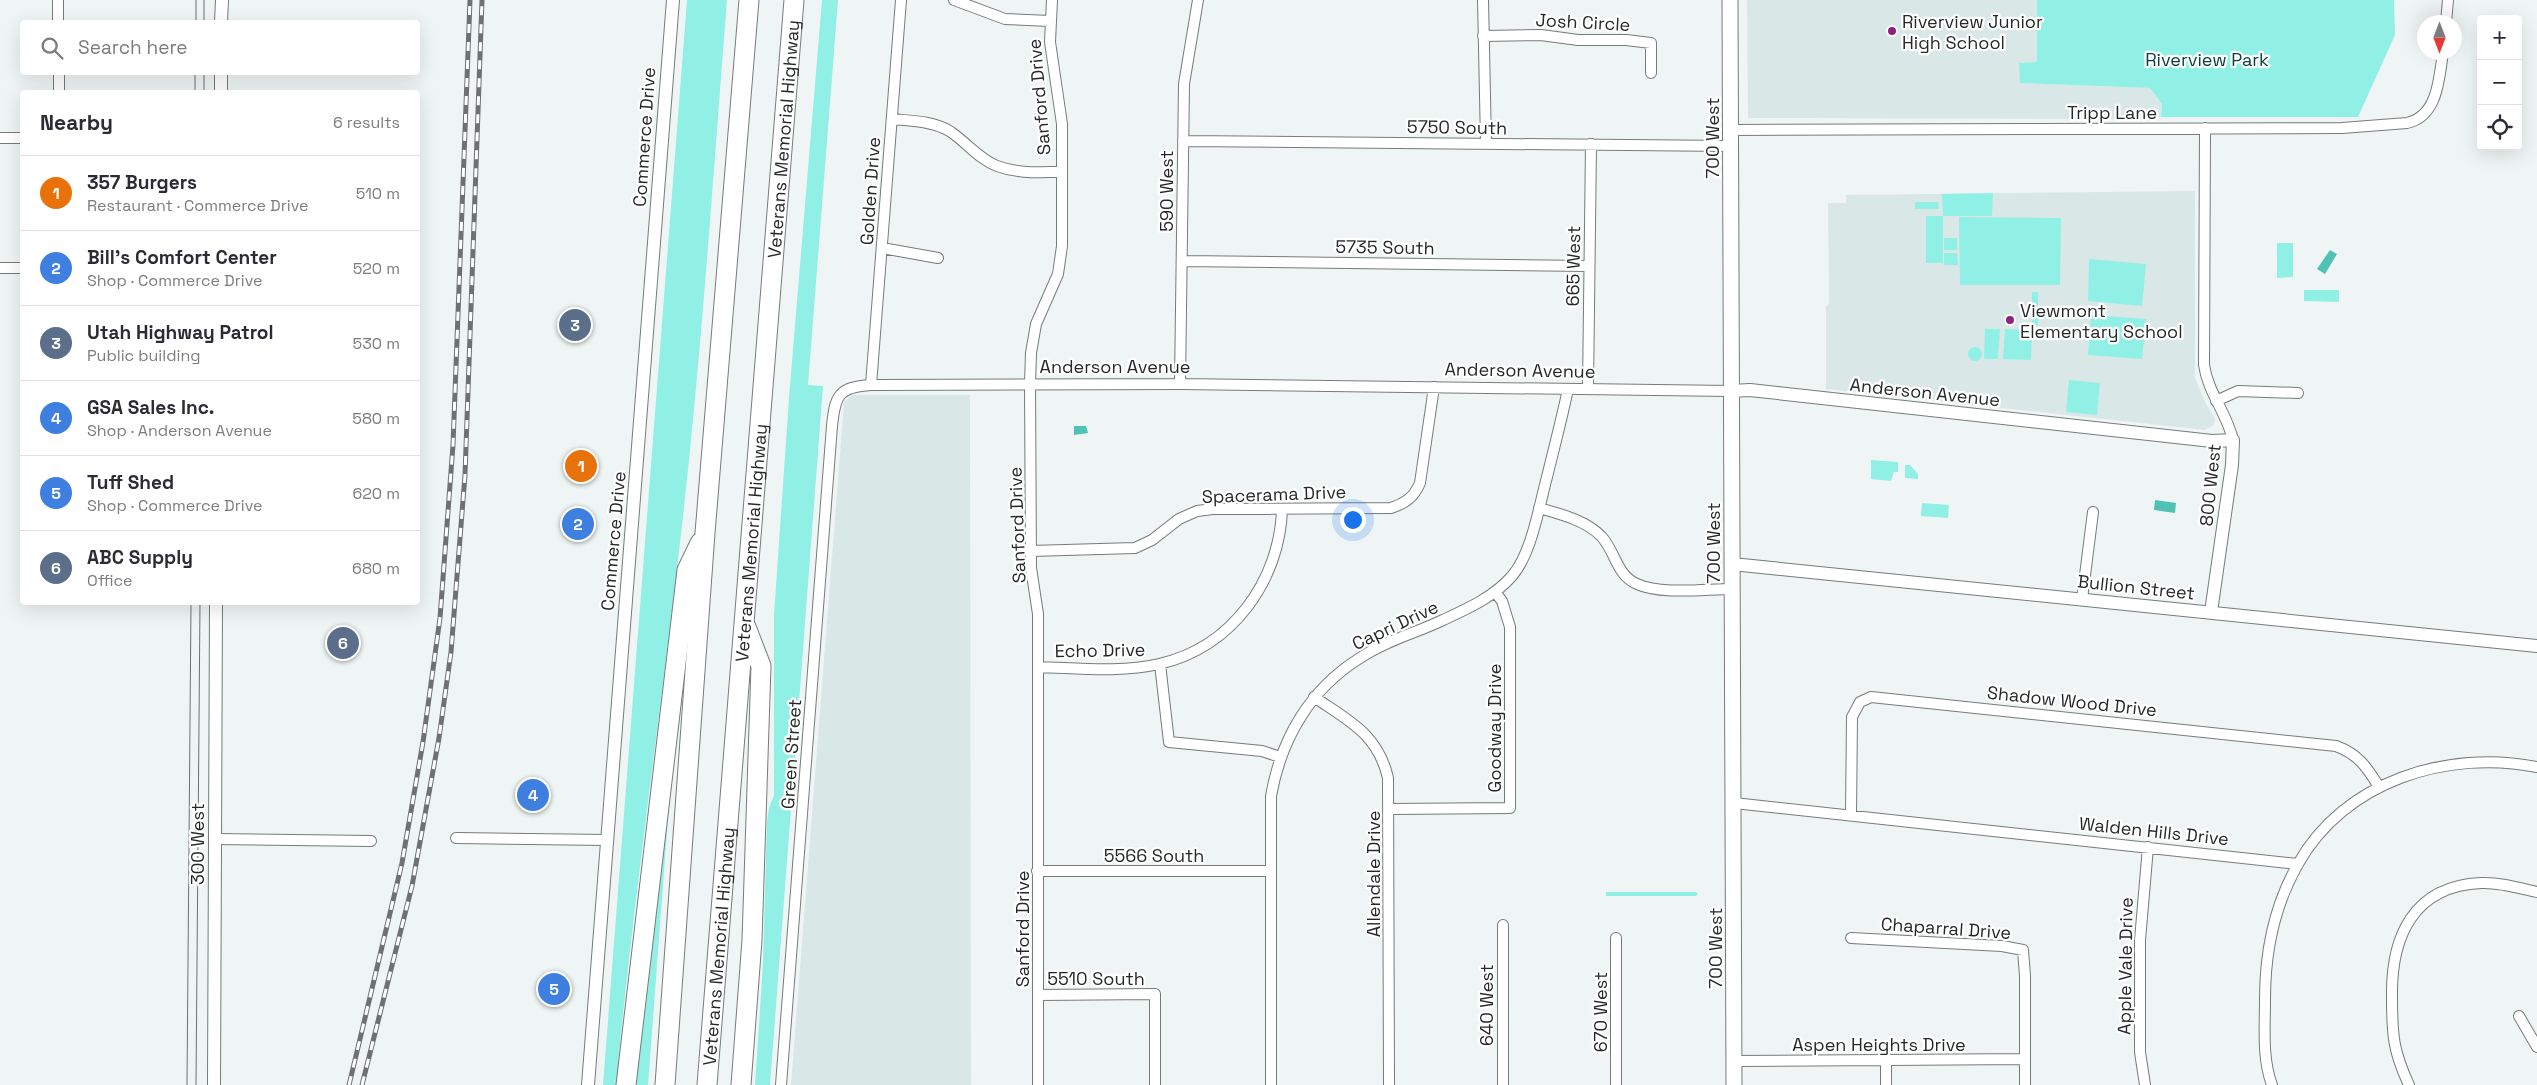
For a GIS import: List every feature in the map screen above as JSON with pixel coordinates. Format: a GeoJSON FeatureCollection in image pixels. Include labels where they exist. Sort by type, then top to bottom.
{"type":"FeatureCollection","features":[{"type":"Feature","properties":{"kind":"highway"},"geometry":{"type":"LineString","coordinates":[[665,1085],[705,533],[749,0]]}},
{"type":"Feature","properties":{"kind":"highway","name":"Veterans Memorial Highway"},"geometry":{"type":"LineString","coordinates":[[707,1085],[794,0]]}},
{"type":"Feature","properties":{"kind":"highway"},"geometry":{"type":"LineString","coordinates":[[626,1085],[687,570],[705,533]]}},
{"type":"Feature","properties":{"kind":"highway"},"geometry":{"type":"LineString","coordinates":[[741,1085],[752,940],[761,666],[744,622]]}},
{"type":"Feature","properties":{"kind":"main road","name":"700 West"},"geometry":{"type":"LineString","coordinates":[[1730,0],[1734,1085]]}},
{"type":"Feature","properties":{"kind":"street"},"geometry":{"type":"LineString","coordinates":[[58,0],[58,20]]}},
{"type":"Feature","properties":{"kind":"street"},"geometry":{"type":"LineString","coordinates":[[222,0],[222,20]]}},
{"type":"Feature","properties":{"kind":"street","name":"Commerce Drive"},"geometry":{"type":"LineString","coordinates":[[588,1085],[673,0]]}},
{"type":"Feature","properties":{"kind":"street","name":"Golden Drive"},"geometry":{"type":"LineString","coordinates":[[871,385],[902,0]]}},
{"type":"Feature","properties":{"kind":"street"},"geometry":{"type":"LineString","coordinates":[[954,0],[1005,19],[1050,21]]}},
{"type":"Feature","properties":{"kind":"street","name":"Sanford Drive"},"geometry":{"type":"LineString","coordinates":[[1038,1085],[1038,667],[1037,600],[1030,551],[1030,383],[1031,353],[1036,324],[1051,293],[1061,259],[1061,108],[1051,60],[1050,21],[1052,0]]}},
{"type":"Feature","properties":{"kind":"street","name":"590 West"},"geometry":{"type":"LineString","coordinates":[[1180,384],[1185,72],[1198,0]]}},
{"type":"Feature","properties":{"kind":"street"},"geometry":{"type":"LineString","coordinates":[[1483,0],[1486,144]]}},
{"type":"Feature","properties":{"kind":"street"},"geometry":{"type":"LineString","coordinates":[[2447,15],[2448,0]]}},
{"type":"Feature","properties":{"kind":"street","name":"Josh Circle"},"geometry":{"type":"LineString","coordinates":[[1483,36],[1541,35],[1566,39],[1626,40],[1650,43],[1651,73]]}},
{"type":"Feature","properties":{"kind":"street","name":"Tripp Lane"},"geometry":{"type":"LineString","coordinates":[[1730,130],[2342,128],[2417,121],[2431,107],[2441,60]]}},
{"type":"Feature","properties":{"kind":"street"},"geometry":{"type":"LineString","coordinates":[[59,75],[59,90]]}},
{"type":"Feature","properties":{"kind":"street"},"geometry":{"type":"LineString","coordinates":[[221,75],[221,90]]}},
{"type":"Feature","properties":{"kind":"street"},"geometry":{"type":"LineString","coordinates":[[892,119],[935,124],[944,128],[984,159],[999,167],[1023,172],[1062,172]]}},
{"type":"Feature","properties":{"kind":"street","name":"800 West"},"geometry":{"type":"LineString","coordinates":[[2205,128],[2204,365],[2206,380],[2216,402],[2226,417],[2233,440],[2232,465],[2211,612]]}},
{"type":"Feature","properties":{"kind":"street"},"geometry":{"type":"LineString","coordinates":[[0,138],[20,138]]}},
{"type":"Feature","properties":{"kind":"street","name":"5750 South"},"geometry":{"type":"LineString","coordinates":[[1183,141],[1730,146]]}},
{"type":"Feature","properties":{"kind":"street","name":"665 West"},"geometry":{"type":"LineString","coordinates":[[1588,389],[1591,144]]}},
{"type":"Feature","properties":{"kind":"street"},"geometry":{"type":"LineString","coordinates":[[882,248],[938,258]]}},
{"type":"Feature","properties":{"kind":"street","name":"5735 South"},"geometry":{"type":"LineString","coordinates":[[1182,261],[1589,266]]}},
{"type":"Feature","properties":{"kind":"street"},"geometry":{"type":"LineString","coordinates":[[0,268],[20,268]]}},
{"type":"Feature","properties":{"kind":"street","name":"Anderson Avenue"},"geometry":{"type":"LineString","coordinates":[[832,426],[834,408],[840,393],[852,387],[871,385],[1030,383],[1180,384],[1750,390],[2212,441],[2233,440]]}},
{"type":"Feature","properties":{"kind":"street","name":"Spacerama Drive"},"geometry":{"type":"LineString","coordinates":[[1030,551],[1135,548],[1152,540],[1179,519],[1197,511],[1232,508],[1391,508],[1403,504],[1412,497],[1420,483],[1434,387]]}},
{"type":"Feature","properties":{"kind":"street","name":"Capri Drive"},"geometry":{"type":"LineString","coordinates":[[1271,1085],[1270,796],[1280,757],[1296,724],[1314,697],[1335,676],[1361,657],[1466,610],[1495,592],[1512,576],[1525,556],[1539,508],[1568,389]]}},
{"type":"Feature","properties":{"kind":"street"},"geometry":{"type":"LineString","coordinates":[[2216,402],[2238,391],[2298,393]]}},
{"type":"Feature","properties":{"kind":"street","name":"Green Street"},"geometry":{"type":"LineString","coordinates":[[781,1085],[832,426]]}},
{"type":"Feature","properties":{"kind":"street"},"geometry":{"type":"LineString","coordinates":[[1539,508],[1578,521],[1592,528],[1610,548],[1620,572],[1635,583],[1657,589],[1732,589]]}},
{"type":"Feature","properties":{"kind":"street","name":"Echo Drive"},"geometry":{"type":"LineString","coordinates":[[1038,667],[1124,668],[1160,664],[1197,650],[1213,640],[1247,609],[1268,574],[1274,559],[1282,509]]}},
{"type":"Feature","properties":{"kind":"street"},"geometry":{"type":"LineString","coordinates":[[2082,599],[2093,512]]}},
{"type":"Feature","properties":{"kind":"street","name":"Bullion Street"},"geometry":{"type":"LineString","coordinates":[[1732,564],[2537,646]]}},
{"type":"Feature","properties":{"kind":"street","name":"Goodway Drive"},"geometry":{"type":"LineString","coordinates":[[1390,809],[1510,808],[1510,627],[1502,601],[1495,592]]}},
{"type":"Feature","properties":{"kind":"street","name":"300 West"},"geometry":{"type":"LineString","coordinates":[[214,1085],[216,605]]}},
{"type":"Feature","properties":{"kind":"street"},"geometry":{"type":"LineString","coordinates":[[1160,664],[1169,742],[1262,751],[1280,757]]}},
{"type":"Feature","properties":{"kind":"street","name":"Allendale Drive"},"geometry":{"type":"LineString","coordinates":[[1314,697],[1353,724],[1379,750],[1388,778],[1390,809],[1389,1085]]}},
{"type":"Feature","properties":{"kind":"street","name":"Shadow Wood Drive"},"geometry":{"type":"LineString","coordinates":[[1851,815],[1852,717],[1860,702],[1871,697],[2336,746],[2348,750],[2362,760],[2379,787]]}},
{"type":"Feature","properties":{"kind":"street"},"geometry":{"type":"LineString","coordinates":[[2272,1085],[2265,1056],[2266,961],[2275,920],[2298,864],[2314,841],[2340,814],[2379,787],[2422,771],[2458,763],[2484,761],[2537,767]]}},
{"type":"Feature","properties":{"kind":"street","name":"Walden Hills Drive"},"geometry":{"type":"LineString","coordinates":[[1734,803],[2298,864]]}},
{"type":"Feature","properties":{"kind":"street"},"geometry":{"type":"LineString","coordinates":[[456,838],[607,840]]}},
{"type":"Feature","properties":{"kind":"street"},"geometry":{"type":"LineString","coordinates":[[214,839],[371,841]]}},
{"type":"Feature","properties":{"kind":"street","name":"Apple Vale Drive"},"geometry":{"type":"LineString","coordinates":[[2145,1085],[2140,1052],[2140,940],[2148,847]]}},
{"type":"Feature","properties":{"kind":"street","name":"5566 South"},"geometry":{"type":"LineString","coordinates":[[1038,871],[1270,871]]}},
{"type":"Feature","properties":{"kind":"street"},"geometry":{"type":"LineString","coordinates":[[2409,1085],[2394,1049],[2391,974],[2396,947],[2411,918],[2430,900],[2462,885],[2482,882],[2537,892]]}},
{"type":"Feature","properties":{"kind":"street","name":"640 West"},"geometry":{"type":"LineString","coordinates":[[1503,924],[1503,1085]]}},
{"type":"Feature","properties":{"kind":"street","name":"670 West"},"geometry":{"type":"LineString","coordinates":[[1616,938],[1616,1085]]}},
{"type":"Feature","properties":{"kind":"street","name":"Chaparral Drive"},"geometry":{"type":"LineString","coordinates":[[1851,938],[2002,946],[2023,950],[2025,976],[2025,1085]]}},
{"type":"Feature","properties":{"kind":"street","name":"5510 South"},"geometry":{"type":"LineString","coordinates":[[1038,995],[1154,994],[1155,1085]]}},
{"type":"Feature","properties":{"kind":"street"},"geometry":{"type":"LineString","coordinates":[[2519,1016],[2537,1047]]}},
{"type":"Feature","properties":{"kind":"street","name":"Aspen Heights Drive"},"geometry":{"type":"LineString","coordinates":[[1734,1061],[2024,1059]]}},
{"type":"Feature","properties":{"kind":"street"},"geometry":{"type":"LineString","coordinates":[[1886,1060],[1886,1085]]}},
{"type":"Feature","properties":{"kind":"shaded area","name":"Riverview Junior High School"},"geometry":{"type":"Polygon","coordinates":[[[1747,0],[2037,0],[2037,63],[2020,83],[2150,88],[2162,104],[2161,117],[2148,119],[1748,118],[1747,0]]]}},
{"type":"Feature","properties":{"kind":"shaded area","name":"Viewmont Elementary School"},"geometry":{"type":"Polygon","coordinates":[[[2195,191],[2195,378],[2206,404],[2215,418],[2214,425],[2205,430],[1826,389],[1826,306],[1829,303],[1828,203],[1846,203],[1846,195],[2195,191]]]}},
{"type":"Feature","properties":{"kind":"shaded area"},"geometry":{"type":"Polygon","coordinates":[[[2330,250],[2337,254],[2325,274],[2317,269],[2330,250]]]}},
{"type":"Feature","properties":{"kind":"shaded area"},"geometry":{"type":"Polygon","coordinates":[[[852,395],[970,395],[971,1085],[791,1085],[844,402],[852,395]]]}},
{"type":"Feature","properties":{"kind":"shaded area"},"geometry":{"type":"Polygon","coordinates":[[[1074,426],[1086,426],[1088,433],[1074,435],[1074,426]]]}},
{"type":"Feature","properties":{"kind":"shaded area"},"geometry":{"type":"Polygon","coordinates":[[[2155,500],[2176,503],[2175,513],[2154,510],[2155,500]]]}},
{"type":"Feature","properties":{"kind":"green space"},"geometry":{"type":"Polygon","coordinates":[[[687,0],[727,0],[711,213],[685,497],[637,891],[616,1085],[603,1085],[687,0]]]}},
{"type":"Feature","properties":{"kind":"green space"},"geometry":{"type":"Polygon","coordinates":[[[822,0],[838,0],[808,385],[823,386],[770,1085],[755,1085],[763,963],[767,821],[774,795],[774,615],[789,398],[822,0]]]}},
{"type":"Feature","properties":{"kind":"green space","name":"Riverview Park"},"geometry":{"type":"Polygon","coordinates":[[[2037,0],[2394,0],[2395,35],[2358,117],[2161,117],[2162,104],[2150,88],[2020,83],[2019,63],[2037,62],[2037,0]]]}},
{"type":"Feature","properties":{"kind":"green space"},"geometry":{"type":"Polygon","coordinates":[[[1993,193],[1992,216],[1943,216],[1942,194],[1993,193]]]}},
{"type":"Feature","properties":{"kind":"green space"},"geometry":{"type":"Polygon","coordinates":[[[1915,202],[1938,202],[1939,209],[1915,209],[1915,202]]]}},
{"type":"Feature","properties":{"kind":"green space"},"geometry":{"type":"Polygon","coordinates":[[[1926,216],[1943,216],[1943,263],[1926,263],[1926,216]]]}},
{"type":"Feature","properties":{"kind":"green space"},"geometry":{"type":"Polygon","coordinates":[[[1959,217],[2061,218],[2060,285],[1960,285],[1959,217]]]}},
{"type":"Feature","properties":{"kind":"green space"},"geometry":{"type":"Polygon","coordinates":[[[1944,238],[1957,238],[1957,250],[1944,250],[1944,238]]]}},
{"type":"Feature","properties":{"kind":"green space"},"geometry":{"type":"Polygon","coordinates":[[[2277,243],[2293,243],[2293,277],[2277,278],[2277,243]]]}},
{"type":"Feature","properties":{"kind":"green space"},"geometry":{"type":"Polygon","coordinates":[[[1944,253],[1957,253],[1958,265],[1944,265],[1944,253]]]}},
{"type":"Feature","properties":{"kind":"green space"},"geometry":{"type":"Polygon","coordinates":[[[2089,259],[2146,264],[2142,306],[2088,301],[2089,259]]]}},
{"type":"Feature","properties":{"kind":"green space"},"geometry":{"type":"Polygon","coordinates":[[[2304,290],[2339,290],[2339,302],[2304,301],[2304,290]]]}},
{"type":"Feature","properties":{"kind":"green space"},"geometry":{"type":"Polygon","coordinates":[[[2032,292],[2038,292],[2038,325],[2032,326],[2032,292]]]}},
{"type":"Feature","properties":{"kind":"green space"},"geometry":{"type":"Polygon","coordinates":[[[2091,315],[2146,319],[2142,359],[2088,355],[2091,315]]]}},
{"type":"Feature","properties":{"kind":"green space"},"geometry":{"type":"Polygon","coordinates":[[[1985,329],[2000,329],[1998,359],[1984,359],[1985,329]]]}},
{"type":"Feature","properties":{"kind":"green space"},"geometry":{"type":"Polygon","coordinates":[[[2005,329],[2032,330],[2031,360],[2003,359],[2005,329]]]}},
{"type":"Feature","properties":{"kind":"green space"},"geometry":{"type":"Polygon","coordinates":[[[1972,347],[1978,347],[1982,354],[1978,361],[1972,361],[1968,357],[1968,351],[1972,347]]]}},
{"type":"Feature","properties":{"kind":"green space"},"geometry":{"type":"Polygon","coordinates":[[[2069,380],[2100,383],[2097,415],[2066,412],[2069,380]]]}},
{"type":"Feature","properties":{"kind":"green space"},"geometry":{"type":"Polygon","coordinates":[[[1871,460],[1898,462],[1898,472],[1894,472],[1891,481],[1871,479],[1871,460]]]}},
{"type":"Feature","properties":{"kind":"green space"},"geometry":{"type":"Polygon","coordinates":[[[1905,465],[1910,465],[1918,474],[1918,479],[1905,478],[1905,465]]]}},
{"type":"Feature","properties":{"kind":"green space"},"geometry":{"type":"Polygon","coordinates":[[[1922,503],[1949,505],[1948,518],[1921,516],[1922,503]]]}},
{"type":"Feature","properties":{"kind":"green space"},"geometry":{"type":"Polygon","coordinates":[[[662,817],[668,818],[648,1085],[636,1085],[662,817]]]}},
{"type":"Feature","properties":{"kind":"green space"},"geometry":{"type":"Polygon","coordinates":[[[1606,892],[1696,892],[1698,894],[1696,896],[1606,896],[1606,892]]]}},
{"type":"Feature","properties":{"kind":"tram line"},"geometry":{"type":"LineString","coordinates":[[196,0],[196,20]]}},
{"type":"Feature","properties":{"kind":"tram line"},"geometry":{"type":"LineString","coordinates":[[204,0],[204,20]]}},
{"type":"Feature","properties":{"kind":"tram line"},"geometry":{"type":"LineString","coordinates":[[195,75],[195,90]]}},
{"type":"Feature","properties":{"kind":"tram line"},"geometry":{"type":"LineString","coordinates":[[204,75],[204,90]]}},
{"type":"Feature","properties":{"kind":"tram line"},"geometry":{"type":"LineString","coordinates":[[187,1085],[191,605]]}},
{"type":"Feature","properties":{"kind":"tram line"},"geometry":{"type":"LineString","coordinates":[[196,1085],[200,605]]}},
{"type":"Feature","properties":{"kind":"railway"},"geometry":{"type":"LineString","coordinates":[[349,1085],[402,863],[423,742],[440,618],[453,445],[470,0]]}},
{"type":"Feature","properties":{"kind":"railway"},"geometry":{"type":"LineString","coordinates":[[362,1085],[412,886],[439,738],[451,652],[465,475],[482,0]]}},
{"type":"Feature","properties":{"kind":"place","name":"Riverview Junior High School"},"geometry":{"type":"Point","coordinates":[1892,31]}},
{"type":"Feature","properties":{"kind":"place","name":"Viewmont Elementary School"},"geometry":{"type":"Point","coordinates":[2010,320]}},
{"type":"Feature","properties":{"kind":"place","name":"Utah Highway Patrol"},"geometry":{"type":"Point","coordinates":[575,325]}},
{"type":"Feature","properties":{"kind":"place","name":"357 Burgers"},"geometry":{"type":"Point","coordinates":[581,466]}},
{"type":"Feature","properties":{"kind":"place","name":"Bill's Comfort Center"},"geometry":{"type":"Point","coordinates":[578,524]}},
{"type":"Feature","properties":{"kind":"place","name":"ABC Supply"},"geometry":{"type":"Point","coordinates":[343,643]}},
{"type":"Feature","properties":{"kind":"place","name":"GSA Sales Inc."},"geometry":{"type":"Point","coordinates":[533,795]}},
{"type":"Feature","properties":{"kind":"place","name":"Tuff Shed"},"geometry":{"type":"Point","coordinates":[554,989]}}]}
